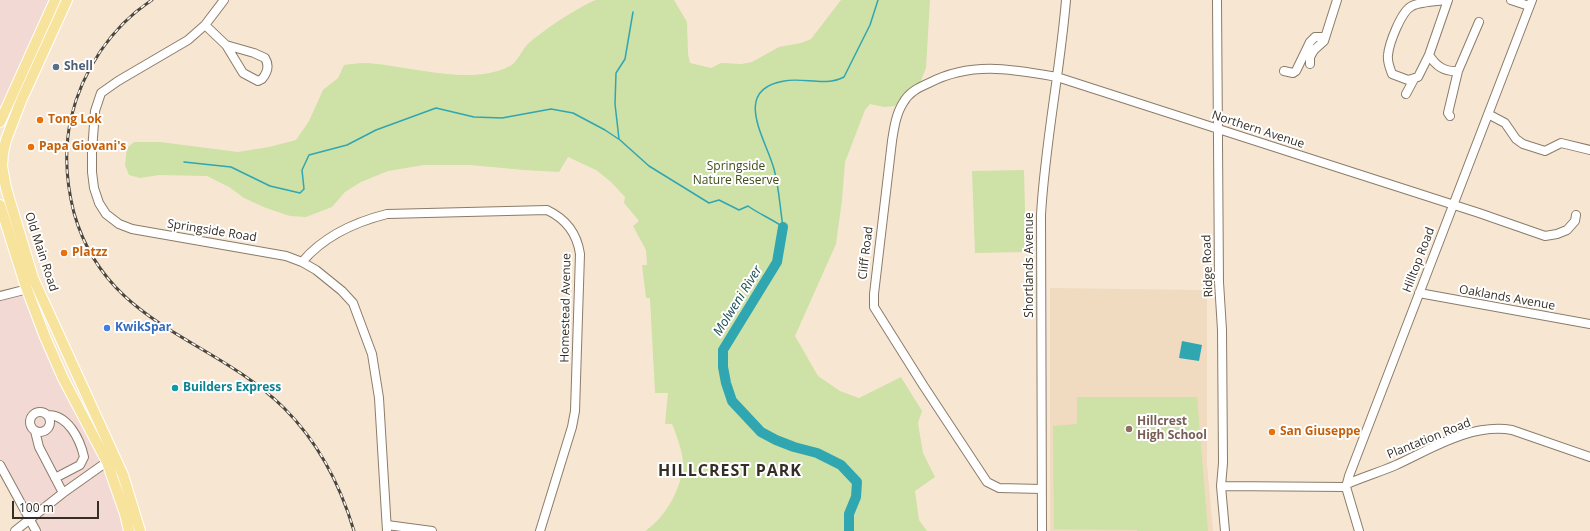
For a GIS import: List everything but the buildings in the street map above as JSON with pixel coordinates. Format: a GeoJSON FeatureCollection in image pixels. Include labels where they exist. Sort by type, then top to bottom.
{"type":"FeatureCollection","features":[{"type":"Feature","properties":{"kind":"main road"},"geometry":{"type":"LineString","coordinates":[[0,122],[2,111],[55,0]]}},
{"type":"Feature","properties":{"kind":"main road","name":"Old Main Road"},"geometry":{"type":"LineString","coordinates":[[67,0],[16,115],[4,147],[2,166],[31,288],[111,459],[130,531]]}},
{"type":"Feature","properties":{"kind":"main road","name":"Old Main Road"},"geometry":{"type":"LineString","coordinates":[[0,205],[31,288],[52,354],[111,459],[123,475],[140,531]]}},
{"type":"Feature","properties":{"kind":"street","name":"Springside Road"},"geometry":{"type":"LineString","coordinates":[[224,0],[205,24],[188,40],[110,86],[99,97],[95,110],[92,151],[92,172],[96,196],[109,217],[132,229],[271,253],[302,262],[330,280],[353,303],[372,354],[378,398],[387,528]]}},
{"type":"Feature","properties":{"kind":"street","name":"Shortlands Avenue"},"geometry":{"type":"LineString","coordinates":[[1042,531],[1041,215],[1044,165],[1057,78],[1066,0]]}},
{"type":"Feature","properties":{"kind":"street","name":"Ridge Road"},"geometry":{"type":"LineString","coordinates":[[1217,0],[1219,282],[1222,330],[1223,463],[1221,486],[1224,531]]}},
{"type":"Feature","properties":{"kind":"street"},"geometry":{"type":"LineString","coordinates":[[1310,64],[1310,57],[1314,50],[1324,41],[1338,0]]}},
{"type":"Feature","properties":{"kind":"street"},"geometry":{"type":"LineString","coordinates":[[1447,0],[1429,55],[1418,77],[1408,80],[1392,74],[1388,57],[1396,29],[1408,8],[1413,5],[1447,0]]}},
{"type":"Feature","properties":{"kind":"street"},"geometry":{"type":"LineString","coordinates":[[1511,0],[1531,3]]}},
{"type":"Feature","properties":{"kind":"street","name":"Hilltop Road"},"geometry":{"type":"LineString","coordinates":[[1347,486],[1354,463],[1531,3]]}},
{"type":"Feature","properties":{"kind":"street"},"geometry":{"type":"LineString","coordinates":[[1450,116],[1448,113],[1458,71],[1479,22]]}},
{"type":"Feature","properties":{"kind":"street"},"geometry":{"type":"LineString","coordinates":[[205,24],[226,45],[243,73],[258,81],[262,79],[268,69],[266,58],[226,45]]}},
{"type":"Feature","properties":{"kind":"street"},"geometry":{"type":"LineString","coordinates":[[1284,71],[1293,73],[1296,71],[1310,42],[1315,37],[1325,37]]}},
{"type":"Feature","properties":{"kind":"street"},"geometry":{"type":"LineString","coordinates":[[1429,55],[1434,63],[1441,69],[1458,71]]}},
{"type":"Feature","properties":{"kind":"street","name":"Cliff Road"},"geometry":{"type":"LineString","coordinates":[[1042,489],[999,488],[987,482],[877,315],[873,302],[892,141],[896,119],[901,106],[907,98],[917,88],[947,74],[970,70],[1008,69],[1057,78]]}},
{"type":"Feature","properties":{"kind":"street","name":"Northern Avenue"},"geometry":{"type":"LineString","coordinates":[[1057,78],[1545,236],[1557,234],[1567,230],[1575,221],[1576,214]]}},
{"type":"Feature","properties":{"kind":"street"},"geometry":{"type":"LineString","coordinates":[[1406,94],[1414,78]]}},
{"type":"Feature","properties":{"kind":"street"},"geometry":{"type":"LineString","coordinates":[[2,111],[16,115]]}},
{"type":"Feature","properties":{"kind":"street"},"geometry":{"type":"LineString","coordinates":[[1488,114],[1505,123],[1516,139],[1522,144],[1542,151],[1546,151],[1560,143],[1590,150]]}},
{"type":"Feature","properties":{"kind":"street","name":"Homestead Avenue"},"geometry":{"type":"LineString","coordinates":[[302,262],[316,246],[344,229],[371,218],[387,214],[547,210],[555,214],[566,223],[573,232],[578,243],[580,254],[575,411],[572,427],[540,531]]}},
{"type":"Feature","properties":{"kind":"street"},"geometry":{"type":"LineString","coordinates":[[0,296],[31,288]]}},
{"type":"Feature","properties":{"kind":"street","name":"Oaklands Avenue"},"geometry":{"type":"LineString","coordinates":[[1419,293],[1590,324]]}},
{"type":"Feature","properties":{"kind":"street"},"geometry":{"type":"LineString","coordinates":[[55,478],[80,465],[84,456],[70,426],[66,422],[56,416],[40,412],[32,416],[30,424],[35,431],[39,447],[55,478],[63,493]]}},
{"type":"Feature","properties":{"kind":"street"},"geometry":{"type":"LineString","coordinates":[[35,431],[44,432],[48,428],[50,420],[48,415]]}},
{"type":"Feature","properties":{"kind":"street","name":"Plantation Road"},"geometry":{"type":"LineString","coordinates":[[1221,486],[1347,486],[1453,439],[1482,430],[1502,428],[1512,430],[1590,457]]}},
{"type":"Feature","properties":{"kind":"street"},"geometry":{"type":"LineString","coordinates":[[14,531],[63,493],[111,459]]}},
{"type":"Feature","properties":{"kind":"street"},"geometry":{"type":"LineString","coordinates":[[0,466],[36,531]]}},
{"type":"Feature","properties":{"kind":"street"},"geometry":{"type":"LineString","coordinates":[[1347,486],[1359,531]]}},
{"type":"Feature","properties":{"kind":"street"},"geometry":{"type":"LineString","coordinates":[[387,528],[432,531]]}},
{"type":"Feature","properties":{"kind":"shaded area"},"geometry":{"type":"Polygon","coordinates":[[[0,0],[55,0],[0,122],[0,0]]]}},
{"type":"Feature","properties":{"kind":"shaded area","name":"Hillcrest High School"},"geometry":{"type":"Polygon","coordinates":[[[1050,288],[1203,290],[1207,293],[1207,464],[1213,531],[1050,531],[1050,288]]]}},
{"type":"Feature","properties":{"kind":"shaded area"},"geometry":{"type":"Polygon","coordinates":[[[27,289],[93,436],[129,531],[36,531],[0,465],[0,296],[27,289]]]}},
{"type":"Feature","properties":{"kind":"green space","name":"Springside Nature Reserve"},"geometry":{"type":"Polygon","coordinates":[[[596,0],[674,0],[687,22],[688,54],[690,63],[711,68],[721,63],[742,64],[752,62],[779,47],[801,43],[811,39],[841,0],[930,0],[926,68],[920,83],[895,106],[884,107],[870,104],[865,110],[845,162],[836,244],[795,336],[818,376],[840,391],[859,398],[901,377],[922,411],[918,423],[923,453],[935,477],[915,491],[919,520],[927,531],[645,531],[660,518],[672,501],[680,482],[683,463],[681,449],[672,424],[665,424],[668,393],[655,393],[650,298],[646,298],[642,265],[647,265],[646,250],[633,226],[639,221],[624,203],[625,197],[611,182],[596,170],[568,157],[559,172],[470,165],[424,165],[388,171],[361,182],[345,192],[332,207],[306,217],[290,216],[266,208],[244,198],[229,187],[207,176],[159,175],[140,178],[129,175],[125,165],[127,148],[134,142],[160,142],[238,152],[269,147],[296,140],[309,121],[323,90],[338,78],[344,65],[365,63],[458,75],[477,75],[494,72],[510,66],[517,60],[527,45],[550,27],[596,0]]]}},
{"type":"Feature","properties":{"kind":"green space"},"geometry":{"type":"Polygon","coordinates":[[[1024,170],[1026,252],[975,253],[972,171],[1024,170]]]}},
{"type":"Feature","properties":{"kind":"green space"},"geometry":{"type":"Polygon","coordinates":[[[1077,397],[1197,397],[1208,531],[1054,529],[1053,426],[1077,424],[1077,397]]]}},
{"type":"Feature","properties":{"kind":"water"},"geometry":{"type":"Polygon","coordinates":[[[1182,341],[1202,345],[1199,361],[1179,358],[1182,341]]]}},
{"type":"Feature","properties":{"kind":"waterway"},"geometry":{"type":"LineString","coordinates":[[783,227],[776,176],[756,117],[755,105],[759,94],[768,86],[784,81],[799,80],[822,82],[837,80],[844,77],[870,25],[878,0]]}},
{"type":"Feature","properties":{"kind":"waterway"},"geometry":{"type":"LineString","coordinates":[[619,139],[615,104],[616,73],[625,59],[633,12]]}},
{"type":"Feature","properties":{"kind":"waterway"},"geometry":{"type":"LineString","coordinates":[[184,162],[231,167],[270,186],[300,193],[304,189],[302,170],[309,155],[347,145],[376,130],[436,108],[474,117],[502,118],[551,109],[573,113],[605,130],[620,140],[649,166],[709,203],[719,200],[739,210],[748,206],[783,227]]}},
{"type":"Feature","properties":{"kind":"waterway","name":"Molweni River"},"geometry":{"type":"LineString","coordinates":[[783,227],[777,262],[723,350],[723,367],[726,383],[732,401],[761,432],[794,447],[817,453],[841,465],[857,482],[856,497],[849,514],[849,531]]}},
{"type":"Feature","properties":{"kind":"railway"},"geometry":{"type":"LineString","coordinates":[[152,0],[137,11],[111,37],[91,67],[76,101],[71,118],[67,142],[69,190],[74,213],[89,251],[110,281],[135,305],[164,326],[225,363],[255,384],[284,408],[296,421],[308,435],[327,465],[342,497],[354,531]]}},
{"type":"Feature","properties":{"kind":"place","name":"Shell"},"geometry":{"type":"Point","coordinates":[56,67]}},
{"type":"Feature","properties":{"kind":"place","name":"Tong Lok"},"geometry":{"type":"Point","coordinates":[40,120]}},
{"type":"Feature","properties":{"kind":"place","name":"Papa Giovani's"},"geometry":{"type":"Point","coordinates":[31,147]}},
{"type":"Feature","properties":{"kind":"place","name":"Platzz"},"geometry":{"type":"Point","coordinates":[64,253]}},
{"type":"Feature","properties":{"kind":"place","name":"KwikSpar"},"geometry":{"type":"Point","coordinates":[107,328]}},
{"type":"Feature","properties":{"kind":"place","name":"Builders Express"},"geometry":{"type":"Point","coordinates":[175,388]}},
{"type":"Feature","properties":{"kind":"place","name":"Hillcrest High School"},"geometry":{"type":"Point","coordinates":[1129,429]}},
{"type":"Feature","properties":{"kind":"place","name":"San Giuseppe"},"geometry":{"type":"Point","coordinates":[1272,432]}},
{"type":"Feature","properties":{"kind":"district","name":"HILLCREST PARK"},"geometry":{"type":"Point","coordinates":[730,471]}}]}
